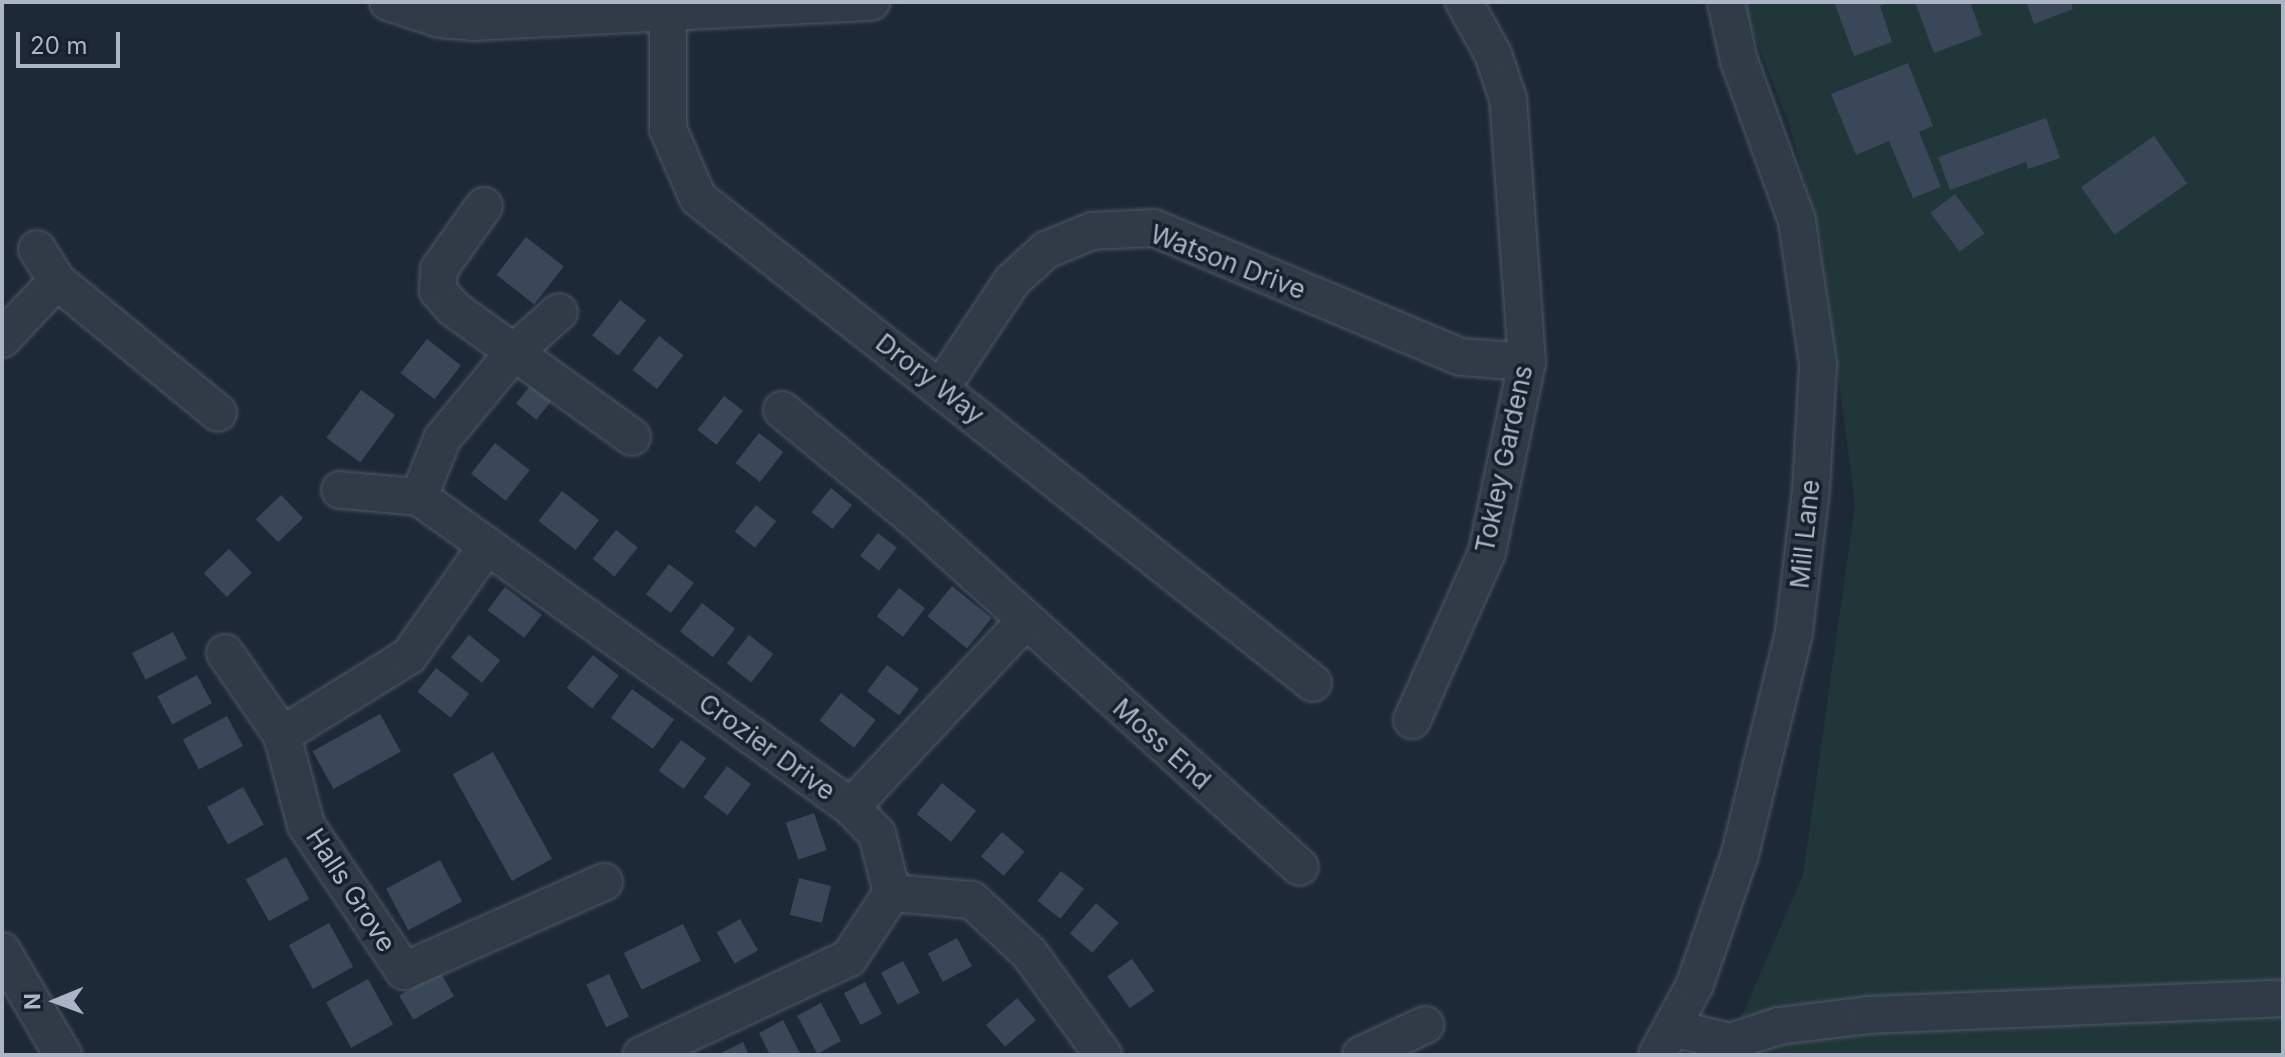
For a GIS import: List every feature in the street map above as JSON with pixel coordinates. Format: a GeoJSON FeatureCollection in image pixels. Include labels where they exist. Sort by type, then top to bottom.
{"type":"FeatureCollection","features":[{"type":"Feature","properties":{"kind":"street"},"geometry":{"type":"LineString","coordinates":[[388,2],[439,19],[472,22],[565,9],[668,11],[871,2]]}},
{"type":"Feature","properties":{"kind":"street","name":"Tokley Gardens"},"geometry":{"type":"LineString","coordinates":[[1412,720],[1487,552],[1527,362],[1508,99],[1493,54],[1464,2]]}},
{"type":"Feature","properties":{"kind":"street","name":"Mill Lane"},"geometry":{"type":"LineString","coordinates":[[1664,1041],[1695,984],[1740,854],[1794,632],[1818,364],[1797,221],[1739,61],[1726,2]]}},
{"type":"Feature","properties":{"kind":"street","name":"Drory Way"},"geometry":{"type":"LineString","coordinates":[[668,11],[668,129],[698,198],[1313,683]]}},
{"type":"Feature","properties":{"kind":"street"},"geometry":{"type":"LineString","coordinates":[[484,206],[439,269],[438,291],[454,309],[632,437]]}},
{"type":"Feature","properties":{"kind":"street","name":"Watson Drive"},"geometry":{"type":"LineString","coordinates":[[941,388],[1012,281],[1046,250],[1092,231],[1154,228],[1461,357],[1527,362]]}},
{"type":"Feature","properties":{"kind":"street"},"geometry":{"type":"LineString","coordinates":[[37,249],[57,281],[218,413]]}},
{"type":"Feature","properties":{"kind":"street"},"geometry":{"type":"LineString","coordinates":[[2,339],[57,281]]}},
{"type":"Feature","properties":{"kind":"street"},"geometry":{"type":"LineString","coordinates":[[340,490],[419,497],[442,439],[514,352],[559,312]]}},
{"type":"Feature","properties":{"kind":"street","name":"Moss End"},"geometry":{"type":"LineString","coordinates":[[782,410],[910,515],[1300,867]]}},
{"type":"Feature","properties":{"kind":"street","name":"Crozier Drive"},"geometry":{"type":"LineString","coordinates":[[419,497],[851,807],[877,834],[892,893]]}},
{"type":"Feature","properties":{"kind":"street"},"geometry":{"type":"LineString","coordinates":[[282,735],[409,656],[487,546]]}},
{"type":"Feature","properties":{"kind":"street"},"geometry":{"type":"LineString","coordinates":[[851,807],[1025,621]]}},
{"type":"Feature","properties":{"kind":"street","name":"Halls Grove"},"geometry":{"type":"LineString","coordinates":[[225,653],[282,735],[306,825],[404,971],[604,882]]}},
{"type":"Feature","properties":{"kind":"street"},"geometry":{"type":"LineString","coordinates":[[642,1055],[849,958],[892,893],[972,900],[1029,953],[1103,1055]]}},
{"type":"Feature","properties":{"kind":"street"},"geometry":{"type":"LineString","coordinates":[[2,951],[63,1055]]}},
{"type":"Feature","properties":{"kind":"street"},"geometry":{"type":"LineString","coordinates":[[1664,1041],[1730,1042],[1779,1026],[1868,1015],[2283,998]]}},
{"type":"Feature","properties":{"kind":"street"},"geometry":{"type":"LineString","coordinates":[[1361,1055],[1425,1025]]}},
{"type":"Feature","properties":{"kind":"green space"},"geometry":{"type":"Polygon","coordinates":[[[1741,2],[2283,2],[2283,1055],[1725,1055],[1803,875],[1855,505],[1821,240],[1790,127],[1741,2]]]}},
{"type":"Feature","properties":{"kind":"building"},"geometry":{"type":"Polygon","coordinates":[[[1834,2],[1891,2],[1880,6],[1892,42],[1854,56],[1834,2]]]}},
{"type":"Feature","properties":{"kind":"building"},"geometry":{"type":"Polygon","coordinates":[[[1915,2],[1970,2],[1982,35],[1934,53],[1915,2]]]}},
{"type":"Feature","properties":{"kind":"building"},"geometry":{"type":"Polygon","coordinates":[[[2026,2],[2071,2],[2073,9],[2034,24],[2026,2]]]}},
{"type":"Feature","properties":{"kind":"building"},"geometry":{"type":"Polygon","coordinates":[[[1908,63],[1933,126],[1919,132],[1941,187],[1913,198],[1889,141],[1856,155],[1831,94],[1908,63]]]}},
{"type":"Feature","properties":{"kind":"building"},"geometry":{"type":"Polygon","coordinates":[[[2046,118],[2060,158],[2028,169],[2026,162],[1950,190],[1938,157],[2046,118]]]}},
{"type":"Feature","properties":{"kind":"building"},"geometry":{"type":"Polygon","coordinates":[[[2154,136],[2187,184],[2114,235],[2081,187],[2154,136]]]}},
{"type":"Feature","properties":{"kind":"building"},"geometry":{"type":"Polygon","coordinates":[[[1955,194],[1984,233],[1960,252],[1930,213],[1955,194]]]}},
{"type":"Feature","properties":{"kind":"building"},"geometry":{"type":"Polygon","coordinates":[[[526,237],[564,267],[534,304],[496,275],[526,237]]]}},
{"type":"Feature","properties":{"kind":"building"},"geometry":{"type":"Polygon","coordinates":[[[620,300],[646,320],[618,356],[592,335],[620,300]]]}},
{"type":"Feature","properties":{"kind":"building"},"geometry":{"type":"Polygon","coordinates":[[[659,336],[683,355],[657,389],[633,370],[659,336]]]}},
{"type":"Feature","properties":{"kind":"building"},"geometry":{"type":"Polygon","coordinates":[[[427,339],[461,365],[434,399],[401,373],[427,339]]]}},
{"type":"Feature","properties":{"kind":"building"},"geometry":{"type":"Polygon","coordinates":[[[535,380],[555,396],[536,420],[516,403],[535,380]]]}},
{"type":"Feature","properties":{"kind":"building"},"geometry":{"type":"Polygon","coordinates":[[[361,390],[395,415],[360,462],[326,438],[361,390]]]}},
{"type":"Feature","properties":{"kind":"building"},"geometry":{"type":"Polygon","coordinates":[[[724,396],[743,411],[716,445],[698,430],[724,396]]]}},
{"type":"Feature","properties":{"kind":"building"},"geometry":{"type":"Polygon","coordinates":[[[759,433],[783,452],[760,482],[736,463],[759,433]]]}},
{"type":"Feature","properties":{"kind":"building"},"geometry":{"type":"Polygon","coordinates":[[[495,443],[530,470],[506,501],[471,474],[495,443]]]}},
{"type":"Feature","properties":{"kind":"building"},"geometry":{"type":"Polygon","coordinates":[[[831,488],[852,505],[832,529],[811,512],[831,488]]]}},
{"type":"Feature","properties":{"kind":"building"},"geometry":{"type":"Polygon","coordinates":[[[562,491],[599,520],[576,550],[539,521],[562,491]]]}},
{"type":"Feature","properties":{"kind":"building"},"geometry":{"type":"Polygon","coordinates":[[[281,495],[303,518],[278,542],[256,519],[281,495]]]}},
{"type":"Feature","properties":{"kind":"building"},"geometry":{"type":"Polygon","coordinates":[[[756,505],[776,521],[755,548],[735,531],[756,505]]]}},
{"type":"Feature","properties":{"kind":"building"},"geometry":{"type":"Polygon","coordinates":[[[616,530],[638,548],[614,576],[593,559],[616,530]]]}},
{"type":"Feature","properties":{"kind":"building"},"geometry":{"type":"Polygon","coordinates":[[[878,533],[897,548],[879,571],[860,556],[878,533]]]}},
{"type":"Feature","properties":{"kind":"building"},"geometry":{"type":"Polygon","coordinates":[[[229,549],[252,573],[227,597],[204,573],[229,549]]]}},
{"type":"Feature","properties":{"kind":"building"},"geometry":{"type":"Polygon","coordinates":[[[669,564],[694,583],[671,613],[646,594],[669,564]]]}},
{"type":"Feature","properties":{"kind":"building"},"geometry":{"type":"Polygon","coordinates":[[[952,586],[992,618],[967,648],[927,616],[952,586]]]}},
{"type":"Feature","properties":{"kind":"building"},"geometry":{"type":"Polygon","coordinates":[[[505,587],[542,615],[524,638],[488,610],[505,587]]]}},
{"type":"Feature","properties":{"kind":"building"},"geometry":{"type":"Polygon","coordinates":[[[899,588],[925,608],[903,637],[877,616],[899,588]]]}},
{"type":"Feature","properties":{"kind":"building"},"geometry":{"type":"Polygon","coordinates":[[[702,603],[735,629],[713,657],[680,631],[702,603]]]}},
{"type":"Feature","properties":{"kind":"building"},"geometry":{"type":"Polygon","coordinates":[[[173,632],[187,659],[146,680],[132,653],[173,632]]]}},
{"type":"Feature","properties":{"kind":"building"},"geometry":{"type":"Polygon","coordinates":[[[469,635],[500,660],[482,683],[451,658],[469,635]]]}},
{"type":"Feature","properties":{"kind":"building"},"geometry":{"type":"Polygon","coordinates":[[[749,635],[773,654],[751,682],[727,663],[749,635]]]}},
{"type":"Feature","properties":{"kind":"building"},"geometry":{"type":"Polygon","coordinates":[[[593,655],[619,676],[592,708],[567,688],[593,655]]]}},
{"type":"Feature","properties":{"kind":"building"},"geometry":{"type":"Polygon","coordinates":[[[887,665],[919,689],[899,715],[867,691],[887,665]]]}},
{"type":"Feature","properties":{"kind":"building"},"geometry":{"type":"Polygon","coordinates":[[[436,668],[469,694],[451,717],[418,692],[436,668]]]}},
{"type":"Feature","properties":{"kind":"building"},"geometry":{"type":"Polygon","coordinates":[[[197,675],[212,703],[172,724],[157,696],[197,675]]]}},
{"type":"Feature","properties":{"kind":"building"},"geometry":{"type":"Polygon","coordinates":[[[632,689],[674,720],[653,749],[611,718],[632,689]]]}},
{"type":"Feature","properties":{"kind":"building"},"geometry":{"type":"Polygon","coordinates":[[[841,693],[876,720],[854,748],[819,721],[841,693]]]}},
{"type":"Feature","properties":{"kind":"building"},"geometry":{"type":"Polygon","coordinates":[[[380,714],[401,752],[334,789],[313,751],[380,714]]]}},
{"type":"Feature","properties":{"kind":"building"},"geometry":{"type":"Polygon","coordinates":[[[227,716],[243,746],[199,769],[183,739],[227,716]]]}},
{"type":"Feature","properties":{"kind":"building"},"geometry":{"type":"Polygon","coordinates":[[[681,740],[706,758],[684,789],[659,771],[681,740]]]}},
{"type":"Feature","properties":{"kind":"building"},"geometry":{"type":"Polygon","coordinates":[[[493,752],[552,859],[512,881],[453,774],[493,752]]]}},
{"type":"Feature","properties":{"kind":"building"},"geometry":{"type":"Polygon","coordinates":[[[727,766],[751,784],[727,815],[704,797],[727,766]]]}},
{"type":"Feature","properties":{"kind":"building"},"geometry":{"type":"Polygon","coordinates":[[[942,783],[976,811],[951,842],[917,814],[942,783]]]}},
{"type":"Feature","properties":{"kind":"building"},"geometry":{"type":"Polygon","coordinates":[[[243,787],[264,825],[228,844],[207,807],[243,787]]]}},
{"type":"Feature","properties":{"kind":"building"},"geometry":{"type":"Polygon","coordinates":[[[814,813],[827,850],[798,860],[786,823],[814,813]]]}},
{"type":"Feature","properties":{"kind":"building"},"geometry":{"type":"Polygon","coordinates":[[[1002,832],[1025,852],[1004,876],[981,856],[1002,832]]]}},
{"type":"Feature","properties":{"kind":"building"},"geometry":{"type":"Polygon","coordinates":[[[286,857],[309,899],[269,921],[246,879],[286,857]]]}},
{"type":"Feature","properties":{"kind":"building"},"geometry":{"type":"Polygon","coordinates":[[[440,860],[462,901],[408,930],[386,889],[440,860]]]}},
{"type":"Feature","properties":{"kind":"building"},"geometry":{"type":"Polygon","coordinates":[[[1061,871],[1084,889],[1060,919],[1038,901],[1061,871]]]}},
{"type":"Feature","properties":{"kind":"building"},"geometry":{"type":"Polygon","coordinates":[[[799,878],[831,886],[822,923],[790,915],[799,878]]]}},
{"type":"Feature","properties":{"kind":"building"},"geometry":{"type":"Polygon","coordinates":[[[1096,903],[1119,923],[1092,953],[1070,933],[1096,903]]]}},
{"type":"Feature","properties":{"kind":"building"},"geometry":{"type":"Polygon","coordinates":[[[740,919],[758,950],[735,964],[717,932],[740,919]]]}},
{"type":"Feature","properties":{"kind":"building"},"geometry":{"type":"Polygon","coordinates":[[[329,923],[353,967],[313,989],[289,945],[329,923]]]}},
{"type":"Feature","properties":{"kind":"building"},"geometry":{"type":"Polygon","coordinates":[[[683,924],[701,961],[642,990],[624,953],[683,924]]]}},
{"type":"Feature","properties":{"kind":"building"},"geometry":{"type":"Polygon","coordinates":[[[957,938],[972,966],[943,982],[928,953],[957,938]]]}},
{"type":"Feature","properties":{"kind":"building"},"geometry":{"type":"Polygon","coordinates":[[[1132,959],[1154,991],[1130,1008],[1107,976],[1132,959]]]}},
{"type":"Feature","properties":{"kind":"building"},"geometry":{"type":"Polygon","coordinates":[[[903,961],[920,993],[898,1005],[881,973],[903,961]]]}},
{"type":"Feature","properties":{"kind":"building"},"geometry":{"type":"Polygon","coordinates":[[[440,972],[454,996],[413,1020],[399,996],[440,972]]]}},
{"type":"Feature","properties":{"kind":"building"},"geometry":{"type":"Polygon","coordinates":[[[609,974],[629,1017],[606,1027],[586,985],[609,974]]]}},
{"type":"Feature","properties":{"kind":"building"},"geometry":{"type":"Polygon","coordinates":[[[368,979],[393,1024],[351,1048],[326,1002],[368,979]]]}},
{"type":"Feature","properties":{"kind":"building"},"geometry":{"type":"Polygon","coordinates":[[[865,982],[882,1014],[861,1025],[844,993],[865,982]]]}},
{"type":"Feature","properties":{"kind":"building"},"geometry":{"type":"Polygon","coordinates":[[[1017,998],[1036,1020],[1005,1047],[986,1025],[1017,998]]]}},
{"type":"Feature","properties":{"kind":"building"},"geometry":{"type":"Polygon","coordinates":[[[821,1003],[841,1041],[817,1054],[797,1016],[821,1003]]]}},
{"type":"Feature","properties":{"kind":"building"},"geometry":{"type":"Polygon","coordinates":[[[783,1020],[801,1055],[770,1055],[759,1033],[783,1020]]]}},
{"type":"Feature","properties":{"kind":"building"},"geometry":{"type":"Polygon","coordinates":[[[743,1042],[749,1055],[717,1055],[743,1042]]]}}]}
